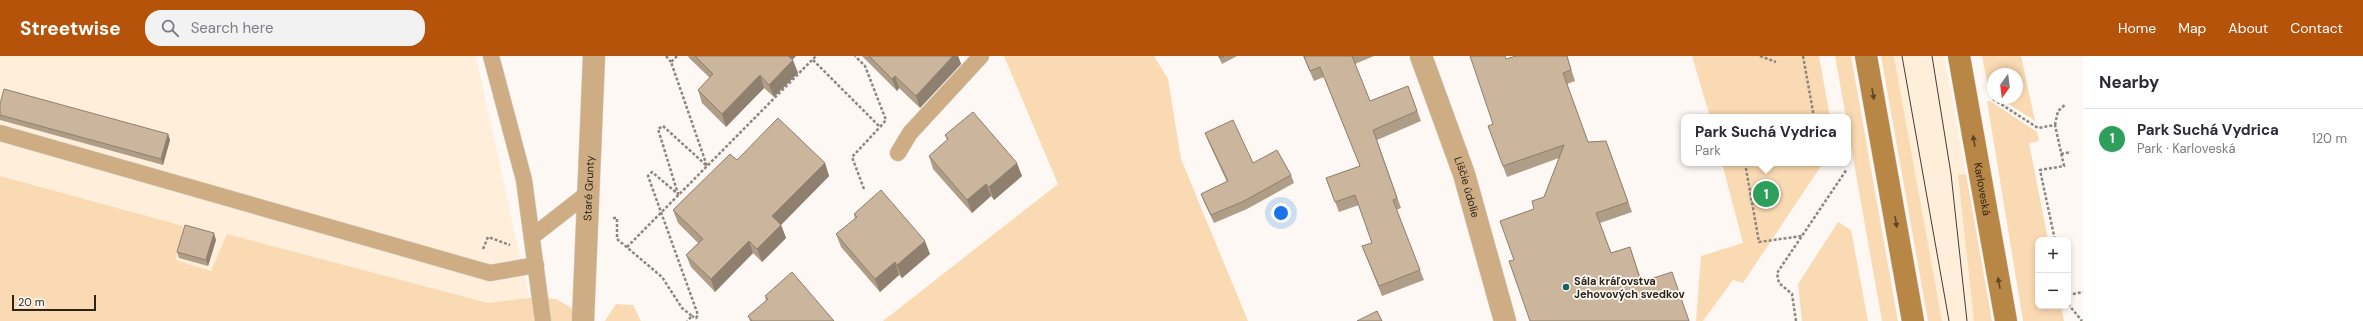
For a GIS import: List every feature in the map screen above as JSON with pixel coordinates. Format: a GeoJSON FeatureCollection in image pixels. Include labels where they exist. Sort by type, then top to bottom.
{"type":"FeatureCollection","features":[{"type":"Feature","properties":{"kind":"main road"},"geometry":{"type":"LineString","coordinates":[[1866,56],[1913,321]]}},
{"type":"Feature","properties":{"kind":"main road","name":"Karloveská"},"geometry":{"type":"LineString","coordinates":[[1959,56],[2006,321]]}},
{"type":"Feature","properties":{"kind":"street","name":"Staré Grunty"},"geometry":{"type":"LineString","coordinates":[[583,321],[594,56]]}},
{"type":"Feature","properties":{"kind":"street","name":"Líščie údolie"},"geometry":{"type":"LineString","coordinates":[[1421,56],[1464,174],[1505,321]]}},
{"type":"Feature","properties":{"kind":"lane"},"geometry":{"type":"LineString","coordinates":[[491,56],[524,180],[533,236],[543,321]]}},
{"type":"Feature","properties":{"kind":"lane"},"geometry":{"type":"LineString","coordinates":[[898,153],[910,133],[981,56]]}},
{"type":"Feature","properties":{"kind":"lane"},"geometry":{"type":"LineString","coordinates":[[0,133],[490,274],[536,265]]}},
{"type":"Feature","properties":{"kind":"lane"},"geometry":{"type":"LineString","coordinates":[[533,236],[588,193]]}},
{"type":"Feature","properties":{"kind":"path"},"geometry":{"type":"LineString","coordinates":[[666,56],[671,62],[707,166]]}},
{"type":"Feature","properties":{"kind":"path"},"geometry":{"type":"LineString","coordinates":[[671,62],[677,56]]}},
{"type":"Feature","properties":{"kind":"path"},"geometry":{"type":"LineString","coordinates":[[627,247],[816,56]]}},
{"type":"Feature","properties":{"kind":"path"},"geometry":{"type":"LineString","coordinates":[[854,56],[865,66],[886,120],[852,157],[864,189]]}},
{"type":"Feature","properties":{"kind":"path"},"geometry":{"type":"LineString","coordinates":[[1760,56],[1776,62]]}},
{"type":"Feature","properties":{"kind":"path"},"geometry":{"type":"LineString","coordinates":[[1803,56],[1813,114]]}},
{"type":"Feature","properties":{"kind":"path"},"geometry":{"type":"LineString","coordinates":[[813,60],[880,127]]}},
{"type":"Feature","properties":{"kind":"path"},"geometry":{"type":"LineString","coordinates":[[2000,104],[2038,128],[2055,125]]}},
{"type":"Feature","properties":{"kind":"path"},"geometry":{"type":"LineString","coordinates":[[2054,237],[2040,170],[2064,166],[2055,125],[2058,111],[2066,104]]}},
{"type":"Feature","properties":{"kind":"path"},"geometry":{"type":"LineString","coordinates":[[678,194],[658,129],[663,126],[707,166]]}},
{"type":"Feature","properties":{"kind":"path"},"geometry":{"type":"LineString","coordinates":[[2062,154],[2071,152]]}},
{"type":"Feature","properties":{"kind":"path"},"geometry":{"type":"LineString","coordinates":[[1746,166],[1759,242],[1802,236]]}},
{"type":"Feature","properties":{"kind":"path"},"geometry":{"type":"LineString","coordinates":[[1796,321],[1792,294],[1779,283],[1777,273],[1847,169]]}},
{"type":"Feature","properties":{"kind":"path"},"geometry":{"type":"LineString","coordinates":[[587,216],[617,218],[617,239],[662,277],[682,308],[696,318],[698,315],[648,176],[652,172],[678,194]]}},
{"type":"Feature","properties":{"kind":"path"},"geometry":{"type":"LineString","coordinates":[[2071,294],[2083,292]]}},
{"type":"Feature","properties":{"kind":"path"},"geometry":{"type":"LineString","coordinates":[[2071,308],[2082,321]]}},
{"type":"Feature","properties":{"kind":"path"},"geometry":{"type":"LineString","coordinates":[[687,321],[692,316]]}},
{"type":"Feature","properties":{"kind":"shaded area"},"geometry":{"type":"Polygon","coordinates":[[[0,56],[476,56],[529,298],[488,303],[227,234],[211,271],[176,260],[182,226],[0,176],[0,56]]]}},
{"type":"Feature","properties":{"kind":"shaded area"},"geometry":{"type":"Polygon","coordinates":[[[1004,56],[1154,56],[1168,79],[1181,159],[1248,321],[883,321],[1058,184],[1004,56]]]}},
{"type":"Feature","properties":{"kind":"shaded area"},"geometry":{"type":"Polygon","coordinates":[[[1692,56],[1819,56],[1829,114],[1709,114],[1692,56]]]}},
{"type":"Feature","properties":{"kind":"shaded area"},"geometry":{"type":"Polygon","coordinates":[[[1835,56],[1851,56],[1898,321],[1882,321],[1851,146],[1851,114],[1845,114],[1835,56]]]}},
{"type":"Feature","properties":{"kind":"shaded area"},"geometry":{"type":"Polygon","coordinates":[[[1881,56],[1894,56],[1942,321],[1928,321],[1881,56]]]}},
{"type":"Feature","properties":{"kind":"shaded area"},"geometry":{"type":"Polygon","coordinates":[[[1894,56],[1944,56],[1966,174],[1958,175],[1974,321],[1942,321],[1894,56]]]}},
{"type":"Feature","properties":{"kind":"shaded area"},"geometry":{"type":"Polygon","coordinates":[[[1982,56],[2021,56],[2035,121],[2008,104],[2023,104],[2023,68],[1987,68],[1987,82],[1982,56]]]}},
{"type":"Feature","properties":{"kind":"shaded area"},"geometry":{"type":"Polygon","coordinates":[[[1987,104],[1995,104],[2037,132],[2039,141],[2029,143],[2047,237],[2035,237],[2035,309],[2062,309],[2064,321],[2023,321],[1987,104]]]}},
{"type":"Feature","properties":{"kind":"shaded area"},"geometry":{"type":"Polygon","coordinates":[[[1723,166],[1821,166],[1743,283],[1733,280],[1703,321],[1696,321],[1701,256],[1743,243],[1723,166]]]}},
{"type":"Feature","properties":{"kind":"shaded area"},"geometry":{"type":"Polygon","coordinates":[[[1966,174],[1992,321],[1974,321],[1958,175],[1966,174]]]}},
{"type":"Feature","properties":{"kind":"shaded area"},"geometry":{"type":"Polygon","coordinates":[[[0,176],[183,226],[176,260],[211,271],[227,234],[488,303],[529,298],[556,299],[595,321],[0,321],[0,176]]]}},
{"type":"Feature","properties":{"kind":"shaded area"},"geometry":{"type":"Polygon","coordinates":[[[1838,222],[1851,230],[1868,321],[1802,321],[1798,284],[1838,222]]]}},
{"type":"Feature","properties":{"kind":"shaded area"},"geometry":{"type":"Polygon","coordinates":[[[616,304],[633,305],[641,321],[605,321],[616,304]]]}},
{"type":"Feature","properties":{"kind":"building"},"geometry":{"type":"Polygon","coordinates":[[[695,56],[788,56],[793,60],[769,85],[760,75],[722,114],[698,90],[713,74],[695,56]]]}},
{"type":"Feature","properties":{"kind":"building"},"geometry":{"type":"Polygon","coordinates":[[[869,56],[953,56],[916,96],[895,76],[892,79],[869,56]]]}},
{"type":"Feature","properties":{"kind":"building"},"geometry":{"type":"Polygon","coordinates":[[[1304,56],[1352,56],[1370,101],[1408,86],[1417,111],[1373,130],[1397,198],[1393,200],[1420,270],[1379,286],[1362,246],[1372,243],[1355,195],[1335,202],[1326,178],[1360,166],[1320,67],[1310,71],[1304,56]]]}},
{"type":"Feature","properties":{"kind":"building"},"geometry":{"type":"Polygon","coordinates":[[[1470,56],[1505,56],[1506,59],[1516,56],[1567,56],[1571,70],[1563,73],[1588,142],[1606,141],[1628,202],[1596,213],[1611,253],[1630,247],[1641,282],[1672,272],[1689,321],[1530,321],[1509,261],[1514,260],[1500,221],[1534,209],[1532,201],[1544,197],[1564,145],[1503,166],[1488,126],[1493,124],[1470,56]]]}},
{"type":"Feature","properties":{"kind":"building"},"geometry":{"type":"Polygon","coordinates":[[[4,89],[168,134],[161,159],[0,115],[0,104],[4,89]]]}},
{"type":"Feature","properties":{"kind":"building"},"geometry":{"type":"Polygon","coordinates":[[[973,112],[1017,163],[989,187],[986,184],[967,200],[929,156],[948,139],[945,135],[973,112]]]}},
{"type":"Feature","properties":{"kind":"building"},"geometry":{"type":"Polygon","coordinates":[[[778,118],[825,163],[772,216],[781,225],[757,249],[749,241],[711,279],[686,255],[703,239],[673,210],[730,154],[737,160],[778,118]]]}},
{"type":"Feature","properties":{"kind":"building"},"geometry":{"type":"Polygon","coordinates":[[[1233,120],[1253,163],[1277,150],[1291,175],[1244,201],[1211,215],[1201,194],[1228,181],[1205,133],[1233,120]]]}},
{"type":"Feature","properties":{"kind":"building"},"geometry":{"type":"Polygon","coordinates":[[[881,190],[925,241],[897,265],[895,262],[875,279],[836,234],[857,217],[854,214],[881,190]]]}},
{"type":"Feature","properties":{"kind":"building"},"geometry":{"type":"Polygon","coordinates":[[[185,225],[214,233],[206,260],[177,252],[185,225]]]}},
{"type":"Feature","properties":{"kind":"building"},"geometry":{"type":"Polygon","coordinates":[[[792,272],[834,321],[752,321],[748,316],[768,299],[765,296],[792,272]]]}},
{"type":"Feature","properties":{"kind":"building"},"geometry":{"type":"Polygon","coordinates":[[[1377,311],[1382,321],[1357,321],[1377,311]]]}},
{"type":"Feature","properties":{"kind":"tram line"},"geometry":{"type":"LineString","coordinates":[[1902,56],[1949,321]]}},
{"type":"Feature","properties":{"kind":"tram line"},"geometry":{"type":"LineString","coordinates":[[1932,56],[1951,174],[1967,321]]}},
{"type":"Feature","properties":{"kind":"place","name":"Park Suchá Vydrica"},"geometry":{"type":"Point","coordinates":[1766,194]}},
{"type":"Feature","properties":{"kind":"place","name":"Sála kráľovstva Jehovových svedkov"},"geometry":{"type":"Point","coordinates":[1566,287]}}]}
